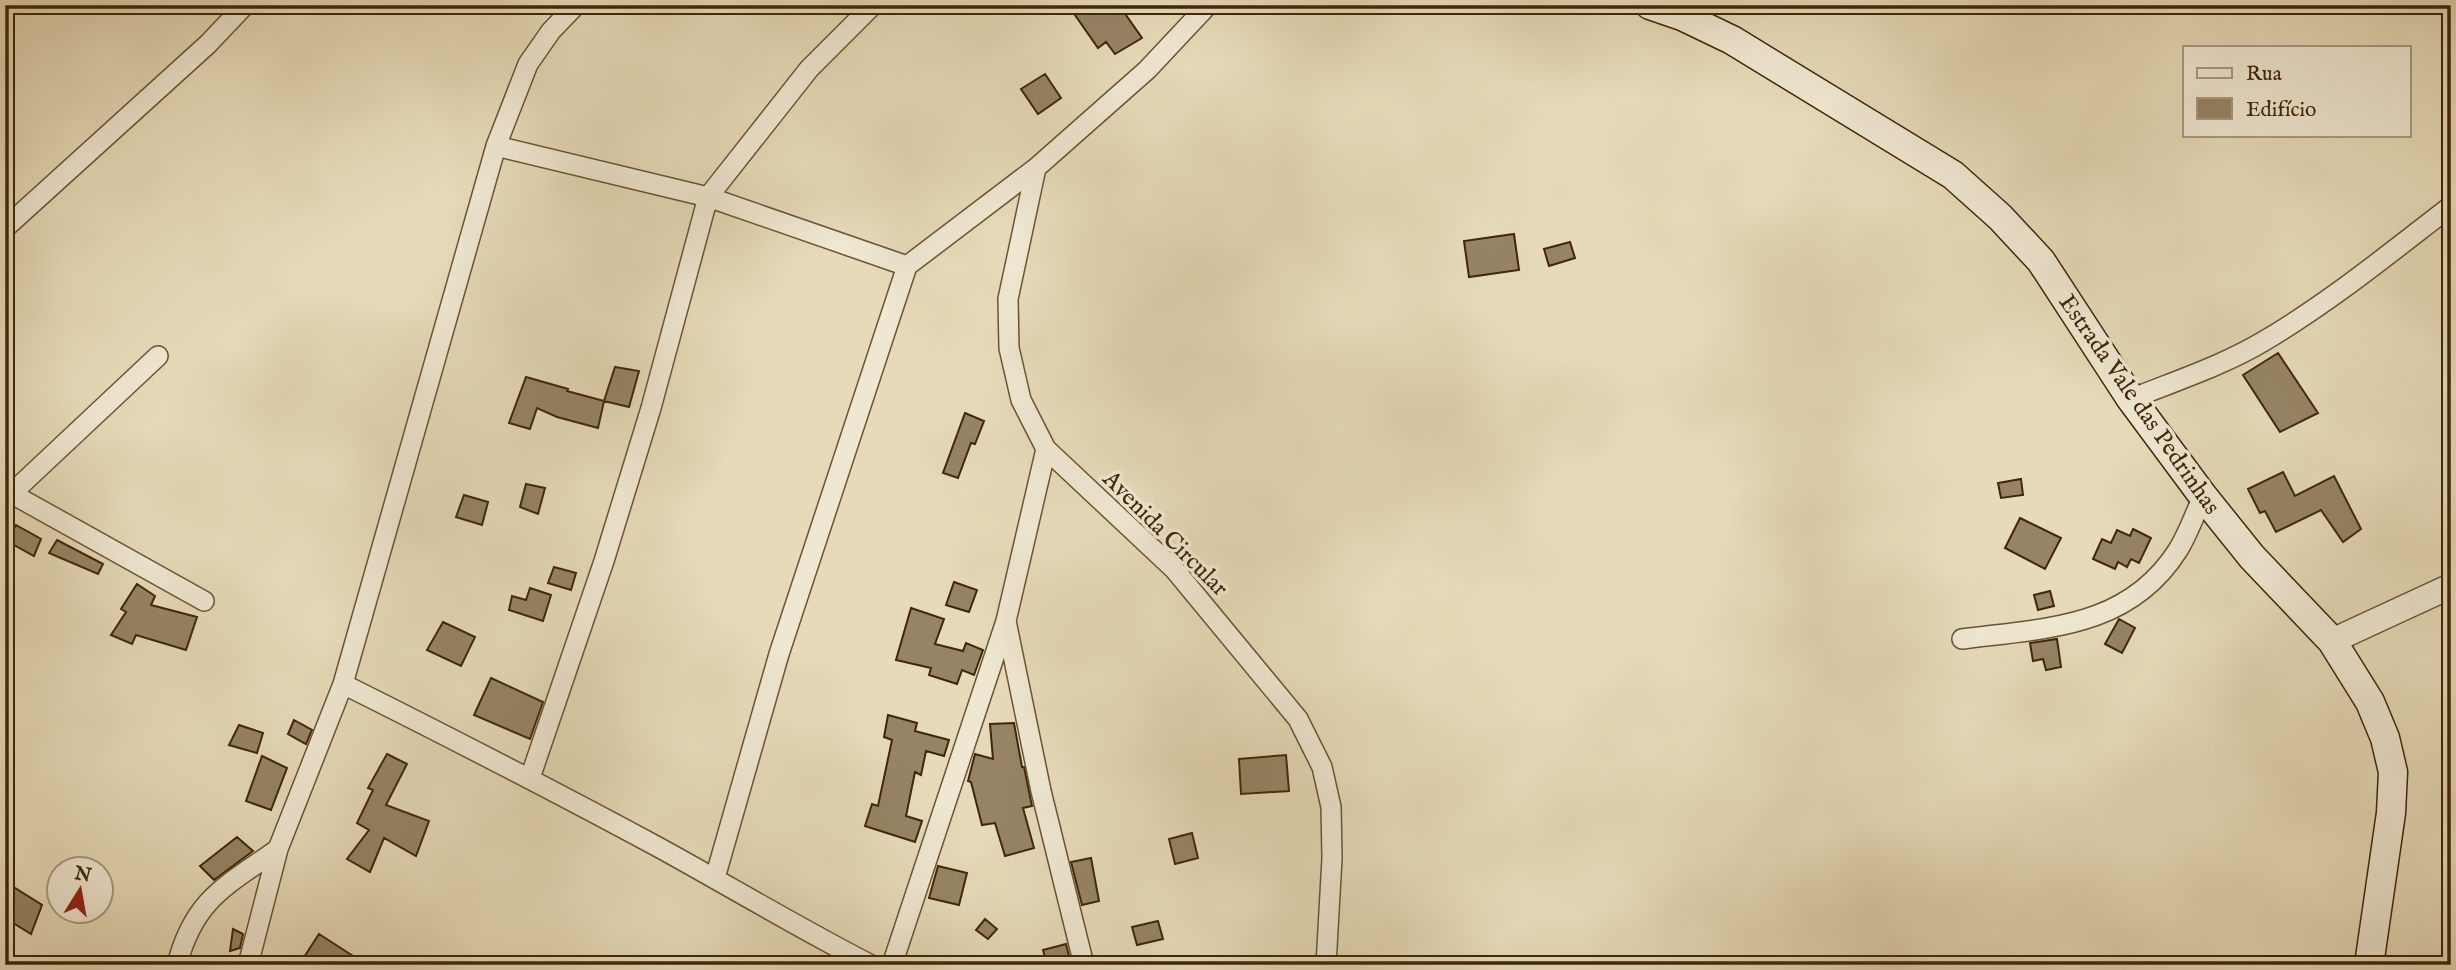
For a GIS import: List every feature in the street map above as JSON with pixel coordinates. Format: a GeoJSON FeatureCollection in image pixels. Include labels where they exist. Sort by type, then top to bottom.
{"type":"FeatureCollection","features":[{"type":"Feature","properties":{"kind":"main road","name":"Estrada Vale das Pedrinhas"},"geometry":{"type":"LineString","coordinates":[[1650,5],[1682,16],[1732,40],[1953,175],[2000,217],[2041,261],[2130,398],[2203,496],[2252,557],[2332,641],[2370,702],[2385,738],[2393,772],[2391,813],[2369,965]]}},
{"type":"Feature","properties":{"kind":"street"},"geometry":{"type":"LineString","coordinates":[[5,228],[208,44],[245,5]]}},
{"type":"Feature","properties":{"kind":"street"},"geometry":{"type":"LineString","coordinates":[[248,965],[278,849],[343,684],[496,146],[528,64],[551,31],[576,5]]}},
{"type":"Feature","properties":{"kind":"street"},"geometry":{"type":"LineString","coordinates":[[530,778],[604,561],[652,408],[708,197],[809,69],[873,5]]}},
{"type":"Feature","properties":{"kind":"street"},"geometry":{"type":"LineString","coordinates":[[715,878],[779,654],[859,403],[907,266],[1036,168],[1147,70],[1208,5]]}},
{"type":"Feature","properties":{"kind":"street"},"geometry":{"type":"LineString","coordinates":[[496,146],[708,197],[907,266]]}},
{"type":"Feature","properties":{"kind":"street","name":"Avenida Circular"},"geometry":{"type":"LineString","coordinates":[[1036,168],[1008,299],[1009,348],[1021,400],[1046,449],[1174,569],[1298,719],[1322,768],[1331,807],[1332,858],[1326,965]]}},
{"type":"Feature","properties":{"kind":"street"},"geometry":{"type":"LineString","coordinates":[[2130,398],[2218,365],[2262,342],[2340,291],[2451,206]]}},
{"type":"Feature","properties":{"kind":"street"},"geometry":{"type":"LineString","coordinates":[[158,356],[9,491],[204,601]]}},
{"type":"Feature","properties":{"kind":"street"},"geometry":{"type":"LineString","coordinates":[[892,965],[1006,621],[1046,449]]}},
{"type":"Feature","properties":{"kind":"street"},"geometry":{"type":"LineString","coordinates":[[1962,639],[2074,624],[2114,609],[2144,590],[2161,573],[2179,549],[2203,496]]}},
{"type":"Feature","properties":{"kind":"street"},"geometry":{"type":"LineString","coordinates":[[2332,641],[2451,586]]}},
{"type":"Feature","properties":{"kind":"street"},"geometry":{"type":"LineString","coordinates":[[1006,621],[1041,791],[1084,965]]}},
{"type":"Feature","properties":{"kind":"street"},"geometry":{"type":"LineString","coordinates":[[343,684],[530,778],[715,878],[810,934],[872,965]]}},
{"type":"Feature","properties":{"kind":"street"},"geometry":{"type":"LineString","coordinates":[[177,965],[188,931],[199,911],[220,890],[278,849]]}},
{"type":"Feature","properties":{"kind":"building"},"geometry":{"type":"Polygon","coordinates":[[[1068,5],[1119,5],[1142,38],[1115,54],[1106,42],[1098,48],[1068,5]]]}},
{"type":"Feature","properties":{"kind":"building"},"geometry":{"type":"Polygon","coordinates":[[[1045,74],[1061,98],[1038,114],[1021,89],[1045,74]]]}},
{"type":"Feature","properties":{"kind":"building"},"geometry":{"type":"Polygon","coordinates":[[[1514,234],[1519,270],[1469,277],[1464,241],[1514,234]]]}},
{"type":"Feature","properties":{"kind":"building"},"geometry":{"type":"Polygon","coordinates":[[[1570,242],[1575,258],[1549,266],[1544,249],[1570,242]]]}},
{"type":"Feature","properties":{"kind":"building"},"geometry":{"type":"Polygon","coordinates":[[[2278,353],[2318,413],[2280,432],[2243,375],[2278,353]]]}},
{"type":"Feature","properties":{"kind":"building"},"geometry":{"type":"Polygon","coordinates":[[[615,367],[639,371],[629,407],[604,401],[615,367]]]}},
{"type":"Feature","properties":{"kind":"building"},"geometry":{"type":"Polygon","coordinates":[[[526,377],[604,401],[598,428],[557,417],[537,408],[530,429],[509,423],[526,377]]]}},
{"type":"Feature","properties":{"kind":"building"},"geometry":{"type":"Polygon","coordinates":[[[965,413],[984,421],[975,444],[971,443],[958,478],[943,473],[965,413]]]}},
{"type":"Feature","properties":{"kind":"building"},"geometry":{"type":"Polygon","coordinates":[[[2283,472],[2295,496],[2334,476],[2361,529],[2343,542],[2321,510],[2276,532],[2265,511],[2260,513],[2248,489],[2283,472]]]}},
{"type":"Feature","properties":{"kind":"building"},"geometry":{"type":"Polygon","coordinates":[[[2021,479],[2023,495],[2001,498],[1998,483],[2021,479]]]}},
{"type":"Feature","properties":{"kind":"building"},"geometry":{"type":"Polygon","coordinates":[[[526,484],[545,488],[538,514],[520,507],[526,484]]]}},
{"type":"Feature","properties":{"kind":"building"},"geometry":{"type":"Polygon","coordinates":[[[464,495],[488,502],[482,525],[456,517],[464,495]]]}},
{"type":"Feature","properties":{"kind":"building"},"geometry":{"type":"Polygon","coordinates":[[[2020,518],[2061,538],[2045,569],[2005,548],[2020,518]]]}},
{"type":"Feature","properties":{"kind":"building"},"geometry":{"type":"Polygon","coordinates":[[[16,525],[41,539],[34,556],[7,541],[16,525]]]}},
{"type":"Feature","properties":{"kind":"building"},"geometry":{"type":"Polygon","coordinates":[[[2133,529],[2151,538],[2139,563],[2131,559],[2127,567],[2118,562],[2115,569],[2093,559],[2102,539],[2111,543],[2117,530],[2130,536],[2133,529]]]}},
{"type":"Feature","properties":{"kind":"building"},"geometry":{"type":"Polygon","coordinates":[[[57,540],[103,564],[98,574],[49,553],[57,540]]]}},
{"type":"Feature","properties":{"kind":"building"},"geometry":{"type":"Polygon","coordinates":[[[554,567],[576,573],[571,590],[548,583],[554,567]]]}},
{"type":"Feature","properties":{"kind":"building"},"geometry":{"type":"Polygon","coordinates":[[[954,582],[977,590],[969,612],[946,605],[954,582]]]}},
{"type":"Feature","properties":{"kind":"building"},"geometry":{"type":"Polygon","coordinates":[[[137,584],[155,596],[151,605],[197,617],[186,650],[136,635],[132,644],[111,635],[126,612],[121,609],[137,584]]]}},
{"type":"Feature","properties":{"kind":"building"},"geometry":{"type":"Polygon","coordinates":[[[530,588],[551,595],[543,621],[509,610],[512,596],[526,600],[530,588]]]}},
{"type":"Feature","properties":{"kind":"building"},"geometry":{"type":"Polygon","coordinates":[[[2050,591],[2054,606],[2038,610],[2034,595],[2050,591]]]}},
{"type":"Feature","properties":{"kind":"building"},"geometry":{"type":"Polygon","coordinates":[[[911,608],[944,619],[935,644],[963,651],[966,643],[983,650],[974,675],[962,670],[957,684],[929,675],[931,668],[896,660],[911,608]]]}},
{"type":"Feature","properties":{"kind":"building"},"geometry":{"type":"Polygon","coordinates":[[[2119,619],[2135,628],[2122,653],[2105,644],[2119,619]]]}},
{"type":"Feature","properties":{"kind":"building"},"geometry":{"type":"Polygon","coordinates":[[[443,622],[475,637],[461,666],[427,650],[443,622]]]}},
{"type":"Feature","properties":{"kind":"building"},"geometry":{"type":"Polygon","coordinates":[[[2057,639],[2061,667],[2046,670],[2043,659],[2033,661],[2030,643],[2057,639]]]}},
{"type":"Feature","properties":{"kind":"building"},"geometry":{"type":"Polygon","coordinates":[[[491,678],[543,702],[530,739],[474,715],[491,678]]]}},
{"type":"Feature","properties":{"kind":"building"},"geometry":{"type":"Polygon","coordinates":[[[888,715],[917,723],[915,731],[949,740],[944,756],[926,751],[921,775],[915,772],[906,816],[922,821],[915,842],[865,826],[872,804],[878,806],[892,740],[884,737],[888,715]]]}},
{"type":"Feature","properties":{"kind":"building"},"geometry":{"type":"Polygon","coordinates":[[[294,720],[312,730],[306,744],[288,734],[294,720]]]}},
{"type":"Feature","properties":{"kind":"building"},"geometry":{"type":"Polygon","coordinates":[[[1014,723],[1032,806],[1023,808],[1034,848],[1005,856],[995,823],[982,825],[971,782],[968,781],[975,754],[993,759],[990,724],[1014,723]]]}},
{"type":"Feature","properties":{"kind":"building"},"geometry":{"type":"Polygon","coordinates":[[[239,725],[263,733],[257,753],[229,745],[239,725]]]}},
{"type":"Feature","properties":{"kind":"building"},"geometry":{"type":"Polygon","coordinates":[[[387,754],[407,764],[386,805],[429,821],[416,856],[384,838],[370,872],[347,859],[369,830],[357,823],[373,790],[368,788],[387,754]]]}},
{"type":"Feature","properties":{"kind":"building"},"geometry":{"type":"Polygon","coordinates":[[[1286,755],[1289,791],[1241,794],[1239,759],[1286,755]]]}},
{"type":"Feature","properties":{"kind":"building"},"geometry":{"type":"Polygon","coordinates":[[[262,756],[287,768],[271,810],[246,801],[262,756]]]}},
{"type":"Feature","properties":{"kind":"building"},"geometry":{"type":"Polygon","coordinates":[[[1192,833],[1198,858],[1175,864],[1169,839],[1192,833]]]}},
{"type":"Feature","properties":{"kind":"building"},"geometry":{"type":"Polygon","coordinates":[[[237,837],[253,851],[214,880],[200,866],[237,837]]]}},
{"type":"Feature","properties":{"kind":"building"},"geometry":{"type":"Polygon","coordinates":[[[1091,858],[1099,901],[1082,905],[1071,862],[1091,858]]]}},
{"type":"Feature","properties":{"kind":"building"},"geometry":{"type":"Polygon","coordinates":[[[938,866],[967,873],[959,905],[929,898],[938,866]]]}},
{"type":"Feature","properties":{"kind":"building"},"geometry":{"type":"Polygon","coordinates":[[[12,886],[42,905],[31,934],[5,918],[5,894],[12,886]]]}},
{"type":"Feature","properties":{"kind":"building"},"geometry":{"type":"Polygon","coordinates":[[[985,919],[997,929],[988,939],[976,930],[985,919]]]}},
{"type":"Feature","properties":{"kind":"building"},"geometry":{"type":"Polygon","coordinates":[[[1158,921],[1163,939],[1137,945],[1132,927],[1158,921]]]}},
{"type":"Feature","properties":{"kind":"building"},"geometry":{"type":"Polygon","coordinates":[[[233,929],[243,934],[240,948],[230,951],[233,929]]]}},
{"type":"Feature","properties":{"kind":"building"},"geometry":{"type":"Polygon","coordinates":[[[319,934],[367,965],[299,965],[319,934]]]}},
{"type":"Feature","properties":{"kind":"building"},"geometry":{"type":"Polygon","coordinates":[[[1066,944],[1070,960],[1047,965],[1043,950],[1066,944]]]}}]}
